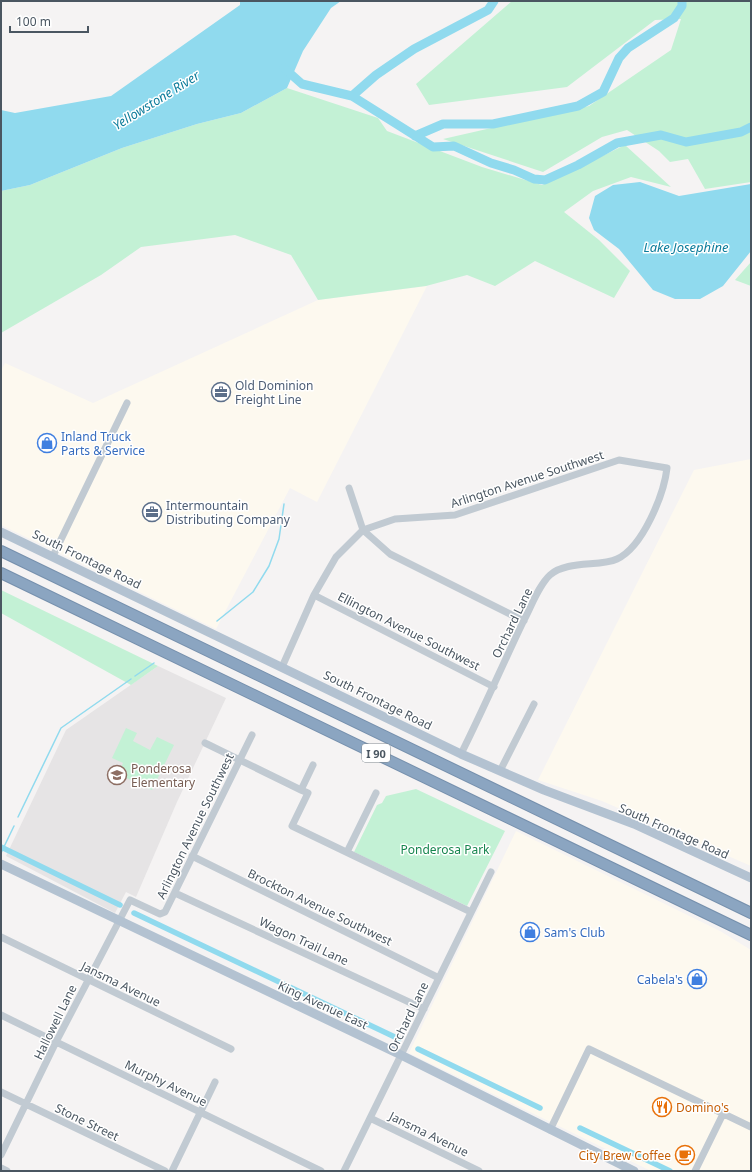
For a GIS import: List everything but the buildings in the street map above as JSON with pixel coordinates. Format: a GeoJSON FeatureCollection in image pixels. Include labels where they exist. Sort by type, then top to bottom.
{"type":"FeatureCollection","features":[{"type":"Feature","properties":{"kind":"highway","name":"I 90"},"geometry":{"type":"LineString","coordinates":[[1,551],[751,913]]}},
{"type":"Feature","properties":{"kind":"highway","name":"I 90"},"geometry":{"type":"LineString","coordinates":[[1,573],[751,935]]}},
{"type":"Feature","properties":{"kind":"main road","name":"South Frontage Road"},"geometry":{"type":"LineString","coordinates":[[1,532],[461,754],[544,790],[634,824],[751,878]]}},
{"type":"Feature","properties":{"kind":"main road","name":"King Avenue East"},"geometry":{"type":"LineString","coordinates":[[1,864],[402,1056],[634,1171]]}},
{"type":"Feature","properties":{"kind":"street"},"geometry":{"type":"LineString","coordinates":[[53,556],[127,403]]}},
{"type":"Feature","properties":{"kind":"street","name":"Arlington Avenue Southwest"},"geometry":{"type":"LineString","coordinates":[[282,667],[314,595],[336,557],[363,530],[395,519],[455,515],[619,460],[667,468]]}},
{"type":"Feature","properties":{"kind":"street","name":"Orchard Lane"},"geometry":{"type":"LineString","coordinates":[[461,754],[533,602],[551,575],[570,566],[617,559],[631,549],[658,502],[665,484],[667,468]]}},
{"type":"Feature","properties":{"kind":"street"},"geometry":{"type":"LineString","coordinates":[[349,488],[363,530],[390,554],[524,621]]}},
{"type":"Feature","properties":{"kind":"street","name":"Ellington Avenue Southwest"},"geometry":{"type":"LineString","coordinates":[[314,595],[494,687]]}},
{"type":"Feature","properties":{"kind":"street"},"geometry":{"type":"LineString","coordinates":[[500,771],[534,704]]}},
{"type":"Feature","properties":{"kind":"street","name":"Arlington Avenue Southwest"},"geometry":{"type":"LineString","coordinates":[[130,900],[160,914],[165,912],[252,735]]}},
{"type":"Feature","properties":{"kind":"street"},"geometry":{"type":"LineString","coordinates":[[205,743],[308,793],[292,826],[471,912]]}},
{"type":"Feature","properties":{"kind":"street"},"geometry":{"type":"LineString","coordinates":[[301,790],[313,765]]}},
{"type":"Feature","properties":{"kind":"street"},"geometry":{"type":"LineString","coordinates":[[347,852],[376,793]]}},
{"type":"Feature","properties":{"kind":"street","name":"Brockton Avenue Southwest"},"geometry":{"type":"LineString","coordinates":[[192,856],[439,978]]}},
{"type":"Feature","properties":{"kind":"street","name":"Orchard Lane"},"geometry":{"type":"LineString","coordinates":[[344,1171],[402,1056],[491,872]]}},
{"type":"Feature","properties":{"kind":"street","name":"Wagon Trail Lane"},"geometry":{"type":"LineString","coordinates":[[175,893],[424,1009]]}},
{"type":"Feature","properties":{"kind":"street","name":"Hallowell Lane"},"geometry":{"type":"LineString","coordinates":[[1,1155],[27,1105],[56,1042],[130,900]]}},
{"type":"Feature","properties":{"kind":"street","name":"Jansma Avenue"},"geometry":{"type":"LineString","coordinates":[[1,937],[231,1050]]}},
{"type":"Feature","properties":{"kind":"street","name":"Murphy Avenue"},"geometry":{"type":"LineString","coordinates":[[1,1015],[320,1171]]}},
{"type":"Feature","properties":{"kind":"street"},"geometry":{"type":"LineString","coordinates":[[550,1130],[589,1049],[751,1127]]}},
{"type":"Feature","properties":{"kind":"street"},"geometry":{"type":"LineString","coordinates":[[172,1171],[215,1082]]}},
{"type":"Feature","properties":{"kind":"street","name":"Stone Street"},"geometry":{"type":"LineString","coordinates":[[1,1092],[165,1171]]}},
{"type":"Feature","properties":{"kind":"street"},"geometry":{"type":"LineString","coordinates":[[695,1171],[724,1114]]}},
{"type":"Feature","properties":{"kind":"street","name":"Jansma Avenue"},"geometry":{"type":"LineString","coordinates":[[370,1118],[479,1171]]}},
{"type":"Feature","properties":{"kind":"street"},"geometry":{"type":"LineString","coordinates":[[1,1168],[7,1171]]}},
{"type":"Feature","properties":{"kind":"shaded area"},"geometry":{"type":"Polygon","coordinates":[[[427,286],[317,502],[290,488],[216,629],[1,525],[1,371],[5,363],[93,403],[318,300],[427,286]]]}},
{"type":"Feature","properties":{"kind":"shaded area"},"geometry":{"type":"Polygon","coordinates":[[[751,459],[751,866],[602,801],[538,780],[694,470],[751,459]]]}},
{"type":"Feature","properties":{"kind":"shaded area","name":"Ponderosa Elementary"},"geometry":{"type":"Polygon","coordinates":[[[158,666],[226,698],[177,802],[136,897],[126,892],[115,913],[6,856],[66,730],[158,666]]]}},
{"type":"Feature","properties":{"kind":"shaded area"},"geometry":{"type":"Polygon","coordinates":[[[516,831],[720,931],[751,950],[751,1171],[651,1171],[409,1053],[516,831]]]}},
{"type":"Feature","properties":{"kind":"green space"},"geometry":{"type":"Polygon","coordinates":[[[512,1],[751,1],[751,182],[705,189],[688,159],[670,162],[659,151],[627,130],[602,137],[543,172],[443,139],[589,106],[671,50],[681,19],[655,20],[567,87],[429,105],[416,84],[512,1]]]}},
{"type":"Feature","properties":{"kind":"green space"},"geometry":{"type":"Polygon","coordinates":[[[287,88],[378,118],[387,131],[482,167],[542,185],[625,145],[671,187],[631,177],[593,191],[564,212],[599,240],[630,271],[614,298],[535,261],[495,286],[467,275],[426,286],[318,300],[291,255],[235,235],[141,247],[101,275],[1,333],[1,191],[30,185],[122,148],[197,124],[241,113],[287,88]]]}},
{"type":"Feature","properties":{"kind":"green space"},"geometry":{"type":"Polygon","coordinates":[[[751,262],[751,286],[735,280],[751,262]]]}},
{"type":"Feature","properties":{"kind":"green space"},"geometry":{"type":"Polygon","coordinates":[[[1,590],[158,666],[131,685],[1,613],[1,590]]]}},
{"type":"Feature","properties":{"kind":"green space"},"geometry":{"type":"Polygon","coordinates":[[[126,728],[137,733],[133,741],[150,750],[157,737],[174,745],[152,790],[118,774],[123,763],[112,758],[126,728]]]}},
{"type":"Feature","properties":{"kind":"green space","name":"Ponderosa Park"},"geometry":{"type":"Polygon","coordinates":[[[416,789],[505,831],[467,906],[354,852],[377,805],[382,803],[386,796],[416,789]]]}},
{"type":"Feature","properties":{"kind":"water","name":"Yellowstone River"},"geometry":{"type":"Polygon","coordinates":[[[240,1],[341,1],[331,8],[303,51],[287,88],[241,113],[197,124],[122,148],[30,185],[1,191],[1,110],[15,113],[111,96],[240,5],[240,1]]]}},
{"type":"Feature","properties":{"kind":"water","name":"Lake Josephine"},"geometry":{"type":"Polygon","coordinates":[[[640,182],[679,196],[751,184],[751,251],[723,286],[700,299],[675,299],[653,290],[619,249],[594,230],[589,218],[595,196],[613,185],[640,182]]]}},
{"type":"Feature","properties":{"kind":"waterway"},"geometry":{"type":"LineString","coordinates":[[352,96],[376,75],[414,49],[488,10],[494,1]]}},
{"type":"Feature","properties":{"kind":"waterway"},"geometry":{"type":"LineString","coordinates":[[415,136],[443,124],[493,124],[578,106],[603,92],[619,58],[628,48],[674,18],[682,6],[682,1]]}},
{"type":"Feature","properties":{"kind":"waterway"},"geometry":{"type":"LineString","coordinates":[[284,68],[302,84],[352,96],[433,147],[454,146],[491,163],[514,170],[534,179],[545,180],[578,165],[617,143],[661,135],[686,142],[741,132],[751,127]]}},
{"type":"Feature","properties":{"kind":"waterway"},"geometry":{"type":"LineString","coordinates":[[217,621],[253,592],[269,566],[279,539],[284,504]]}},
{"type":"Feature","properties":{"kind":"waterway"},"geometry":{"type":"LineString","coordinates":[[135,676],[154,663]]}},
{"type":"Feature","properties":{"kind":"waterway"},"geometry":{"type":"LineString","coordinates":[[18,817],[61,728],[131,679]]}},
{"type":"Feature","properties":{"kind":"waterway"},"geometry":{"type":"LineString","coordinates":[[1,853],[14,826]]}},
{"type":"Feature","properties":{"kind":"waterway"},"geometry":{"type":"LineString","coordinates":[[1,847],[120,905]]}},
{"type":"Feature","properties":{"kind":"waterway"},"geometry":{"type":"LineString","coordinates":[[134,913],[399,1039]]}},
{"type":"Feature","properties":{"kind":"waterway"},"geometry":{"type":"LineString","coordinates":[[418,1049],[540,1108]]}},
{"type":"Feature","properties":{"kind":"waterway"},"geometry":{"type":"LineString","coordinates":[[580,1128],[670,1171]]}},
{"type":"Feature","properties":{"kind":"place","name":"Old Dominion Freight Line"},"geometry":{"type":"Point","coordinates":[221,392]}},
{"type":"Feature","properties":{"kind":"place","name":"Inland Truck Parts & Service"},"geometry":{"type":"Point","coordinates":[47,443]}},
{"type":"Feature","properties":{"kind":"place","name":"Intermountain Distributing Company"},"geometry":{"type":"Point","coordinates":[152,512]}},
{"type":"Feature","properties":{"kind":"place","name":"Ponderosa Elementary"},"geometry":{"type":"Point","coordinates":[117,775]}},
{"type":"Feature","properties":{"kind":"place","name":"Sam's Club"},"geometry":{"type":"Point","coordinates":[530,932]}},
{"type":"Feature","properties":{"kind":"place","name":"Cabela's"},"geometry":{"type":"Point","coordinates":[697,979]}},
{"type":"Feature","properties":{"kind":"place","name":"Domino's"},"geometry":{"type":"Point","coordinates":[662,1107]}},
{"type":"Feature","properties":{"kind":"place","name":"City Brew Coffee"},"geometry":{"type":"Point","coordinates":[685,1155]}}]}
